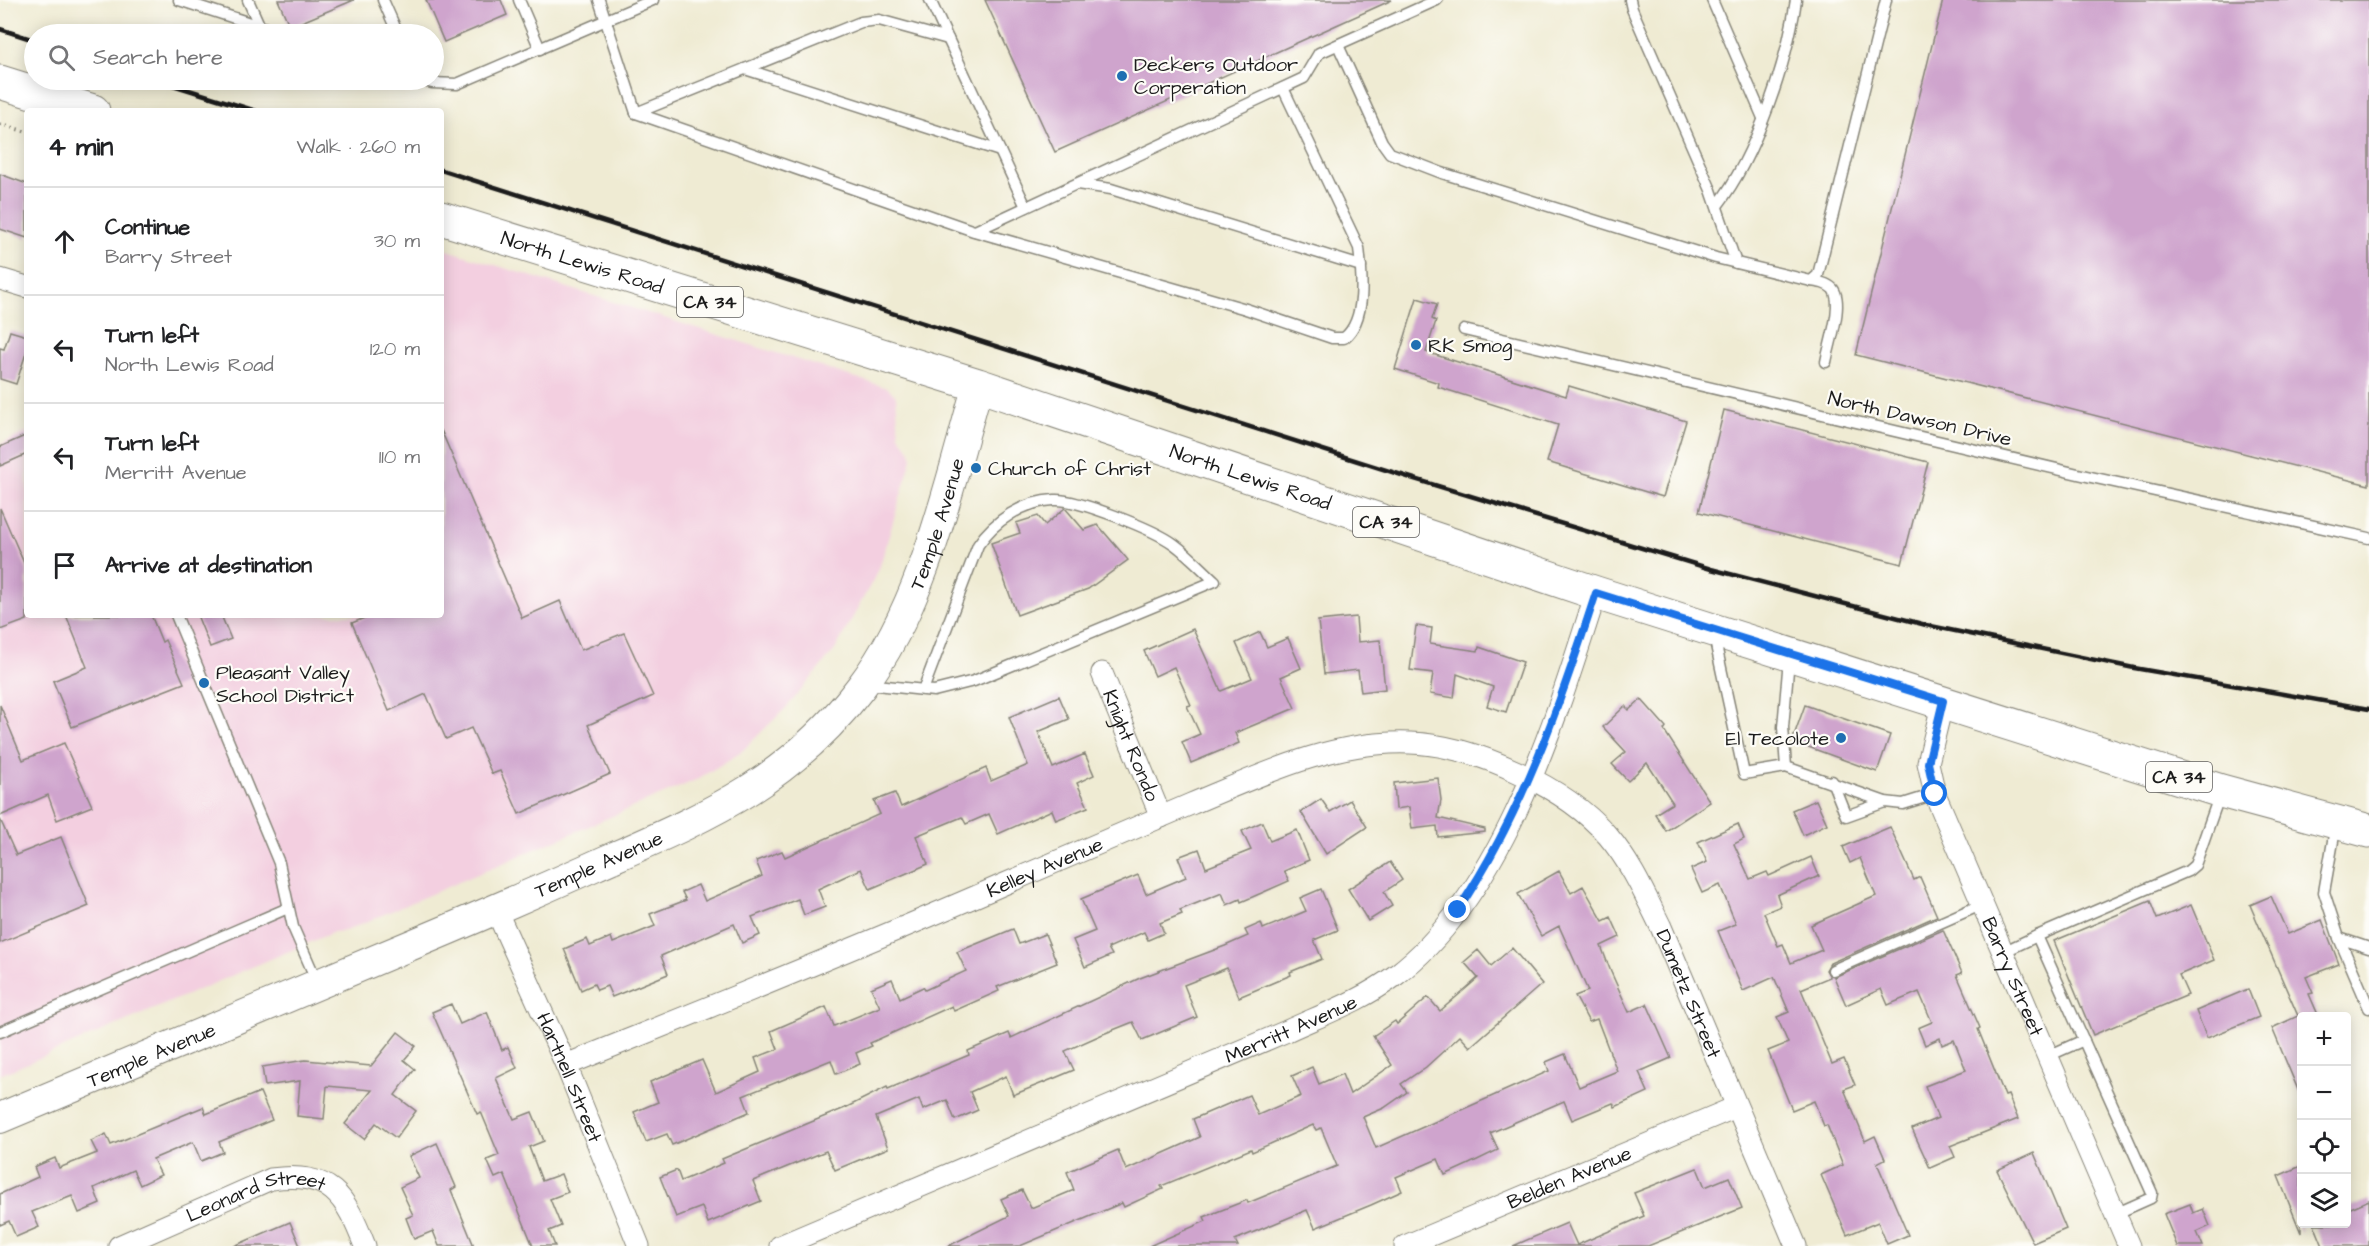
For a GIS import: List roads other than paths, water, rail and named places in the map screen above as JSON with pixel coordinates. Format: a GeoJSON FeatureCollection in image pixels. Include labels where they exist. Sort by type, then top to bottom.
{"type":"FeatureCollection","features":[{"type":"Feature","properties":{"kind":"main road"},"geometry":{"type":"LineString","coordinates":[[0,82],[24,89]]}},
{"type":"Feature","properties":{"kind":"main road"},"geometry":{"type":"LineString","coordinates":[[26,90],[83,108]]}},
{"type":"Feature","properties":{"kind":"main road","name":"North Lewis Road"},"geometry":{"type":"LineString","coordinates":[[444,219],[978,385],[1596,593],[2221,790],[2369,831]]}},
{"type":"Feature","properties":{"kind":"main road","name":"Temple Avenue"},"geometry":{"type":"LineString","coordinates":[[0,1118],[496,910],[728,805],[770,778],[811,745],[864,684],[889,645],[913,594],[978,385]]}},
{"type":"Feature","properties":{"kind":"street"},"geometry":{"type":"LineString","coordinates":[[0,279],[24,286]]}},
{"type":"Feature","properties":{"kind":"street","name":"Merritt Avenue"},"geometry":{"type":"LineString","coordinates":[[780,1246],[1287,1031],[1382,985],[1428,946],[1458,910],[1494,851],[1530,780],[1596,593]]}},
{"type":"Feature","properties":{"kind":"street","name":"Knight Rondo"},"geometry":{"type":"LineString","coordinates":[[1102,673],[1161,817]]}},
{"type":"Feature","properties":{"kind":"street","name":"Barry Street"},"geometry":{"type":"LineString","coordinates":[[1943,701],[1928,763],[1935,794],[2129,1246]]}},
{"type":"Feature","properties":{"kind":"street","name":"Kelley Avenue"},"geometry":{"type":"LineString","coordinates":[[566,1065],[909,925],[1300,760],[1347,747],[1413,742],[1448,748],[1502,765],[1530,780]]}},
{"type":"Feature","properties":{"kind":"street","name":"Dumetz Street"},"geometry":{"type":"LineString","coordinates":[[1530,780],[1570,803],[1597,825],[1627,862],[1660,927],[1796,1246]]}},
{"type":"Feature","properties":{"kind":"street","name":"Hartnell Street"},"geometry":{"type":"LineString","coordinates":[[496,910],[566,1065],[639,1246]]}},
{"type":"Feature","properties":{"kind":"street","name":"Belden Avenue"},"geometry":{"type":"LineString","coordinates":[[1405,1246],[1736,1107]]}},
{"type":"Feature","properties":{"kind":"street","name":"Leonard Street"},"geometry":{"type":"LineString","coordinates":[[119,1246],[271,1179],[292,1176],[320,1183],[343,1200],[352,1212],[365,1246]]}},
{"type":"Feature","properties":{"kind":"lane"},"geometry":{"type":"LineString","coordinates":[[248,0],[259,24]]}},
{"type":"Feature","properties":{"kind":"lane"},"geometry":{"type":"LineString","coordinates":[[383,0],[394,24]]}},
{"type":"Feature","properties":{"kind":"lane"},"geometry":{"type":"LineString","coordinates":[[519,0],[540,49]]}},
{"type":"Feature","properties":{"kind":"lane"},"geometry":{"type":"LineString","coordinates":[[599,0],[608,20],[636,114]]}},
{"type":"Feature","properties":{"kind":"lane"},"geometry":{"type":"LineString","coordinates":[[444,83],[457,84],[653,0]]}},
{"type":"Feature","properties":{"kind":"lane"},"geometry":{"type":"LineString","coordinates":[[930,0],[1026,207]]}},
{"type":"Feature","properties":{"kind":"lane"},"geometry":{"type":"LineString","coordinates":[[974,231],[1304,78],[1319,53],[1437,0]]}},
{"type":"Feature","properties":{"kind":"lane"},"geometry":{"type":"LineString","coordinates":[[1630,0],[1639,26],[1717,206],[1736,263]]}},
{"type":"Feature","properties":{"kind":"lane"},"geometry":{"type":"LineString","coordinates":[[1712,0],[1762,118]]}},
{"type":"Feature","properties":{"kind":"lane"},"geometry":{"type":"LineString","coordinates":[[1717,206],[1730,190],[1753,145],[1792,26],[1796,0]]}},
{"type":"Feature","properties":{"kind":"lane"},"geometry":{"type":"LineString","coordinates":[[1811,281],[1818,275],[1886,0]]}},
{"type":"Feature","properties":{"kind":"lane"},"geometry":{"type":"LineString","coordinates":[[182,1],[251,24]]}},
{"type":"Feature","properties":{"kind":"lane"},"geometry":{"type":"LineString","coordinates":[[636,114],[861,22],[879,20],[948,39]]}},
{"type":"Feature","properties":{"kind":"lane"},"geometry":{"type":"LineString","coordinates":[[1338,45],[1390,153],[1442,173],[1736,263],[1826,284],[1833,290],[1839,302],[1826,362]]}},
{"type":"Feature","properties":{"kind":"lane"},"geometry":{"type":"LineString","coordinates":[[745,69],[1000,151]]}},
{"type":"Feature","properties":{"kind":"lane"},"geometry":{"type":"LineString","coordinates":[[636,114],[974,231],[1246,309],[1332,338],[1344,339],[1351,333],[1360,302],[1359,248],[1283,88]]}},
{"type":"Feature","properties":{"kind":"lane"},"geometry":{"type":"LineString","coordinates":[[1075,184],[1111,189],[1361,266]]}},
{"type":"Feature","properties":{"kind":"lane","name":"North Dawson Drive"},"geometry":{"type":"LineString","coordinates":[[1464,330],[2101,480],[2369,538]]}},
{"type":"Feature","properties":{"kind":"lane"},"geometry":{"type":"LineString","coordinates":[[864,684],[923,690],[934,691],[974,681],[1215,581],[1173,543],[1122,518],[1055,499],[1025,506],[989,528],[978,544],[923,690]]}},
{"type":"Feature","properties":{"kind":"lane"},"geometry":{"type":"LineString","coordinates":[[177,618],[284,876],[293,927],[318,984]]}},
{"type":"Feature","properties":{"kind":"lane"},"geometry":{"type":"LineString","coordinates":[[1713,630],[1743,774],[1786,767],[1886,801],[1903,804],[1935,794]]}},
{"type":"Feature","properties":{"kind":"lane"},"geometry":{"type":"LineString","coordinates":[[1786,767],[1783,727],[1790,654]]}},
{"type":"Feature","properties":{"kind":"lane"},"geometry":{"type":"LineString","coordinates":[[1832,781],[1846,816],[1886,801]]}},
{"type":"Feature","properties":{"kind":"lane"},"geometry":{"type":"LineString","coordinates":[[2003,952],[2188,871],[2195,865],[2221,790]]}},
{"type":"Feature","properties":{"kind":"lane"},"geometry":{"type":"LineString","coordinates":[[2337,822],[2324,892],[2339,938],[2369,1008]]}},
{"type":"Feature","properties":{"kind":"lane"},"geometry":{"type":"LineString","coordinates":[[1833,970],[1983,904]]}},
{"type":"Feature","properties":{"kind":"lane"},"geometry":{"type":"LineString","coordinates":[[0,1032],[288,908]]}},
{"type":"Feature","properties":{"kind":"lane"},"geometry":{"type":"LineString","coordinates":[[2037,936],[2152,1193],[2151,1198],[2115,1214]]}},
{"type":"Feature","properties":{"kind":"lane"},"geometry":{"type":"LineString","coordinates":[[2339,938],[2369,948]]}},
{"type":"Feature","properties":{"kind":"lane"},"geometry":{"type":"LineString","coordinates":[[2048,1056],[2084,1040]]}},
{"type":"Feature","properties":{"kind":"railway"},"geometry":{"type":"LineString","coordinates":[[0,29],[24,37]]}},
{"type":"Feature","properties":{"kind":"railway"},"geometry":{"type":"LineString","coordinates":[[189,90],[246,108]]}},
{"type":"Feature","properties":{"kind":"railway"},"geometry":{"type":"LineString","coordinates":[[444,171],[1408,477],[1711,569],[1926,625],[2134,668],[2369,709]]}},
{"type":"Feature","properties":{"kind":"place","name":"Deckers Outdoor Corperation"},"geometry":{"type":"Point","coordinates":[1122,76]}},
{"type":"Feature","properties":{"kind":"place","name":"RK Smog"},"geometry":{"type":"Point","coordinates":[1416,345]}},
{"type":"Feature","properties":{"kind":"place","name":"Church of Christ"},"geometry":{"type":"Point","coordinates":[976,468]}},
{"type":"Feature","properties":{"kind":"place","name":"Pleasant Valley School District"},"geometry":{"type":"Point","coordinates":[204,683]}},
{"type":"Feature","properties":{"kind":"place","name":"El Tecolote"},"geometry":{"type":"Point","coordinates":[1841,738]}}]}
